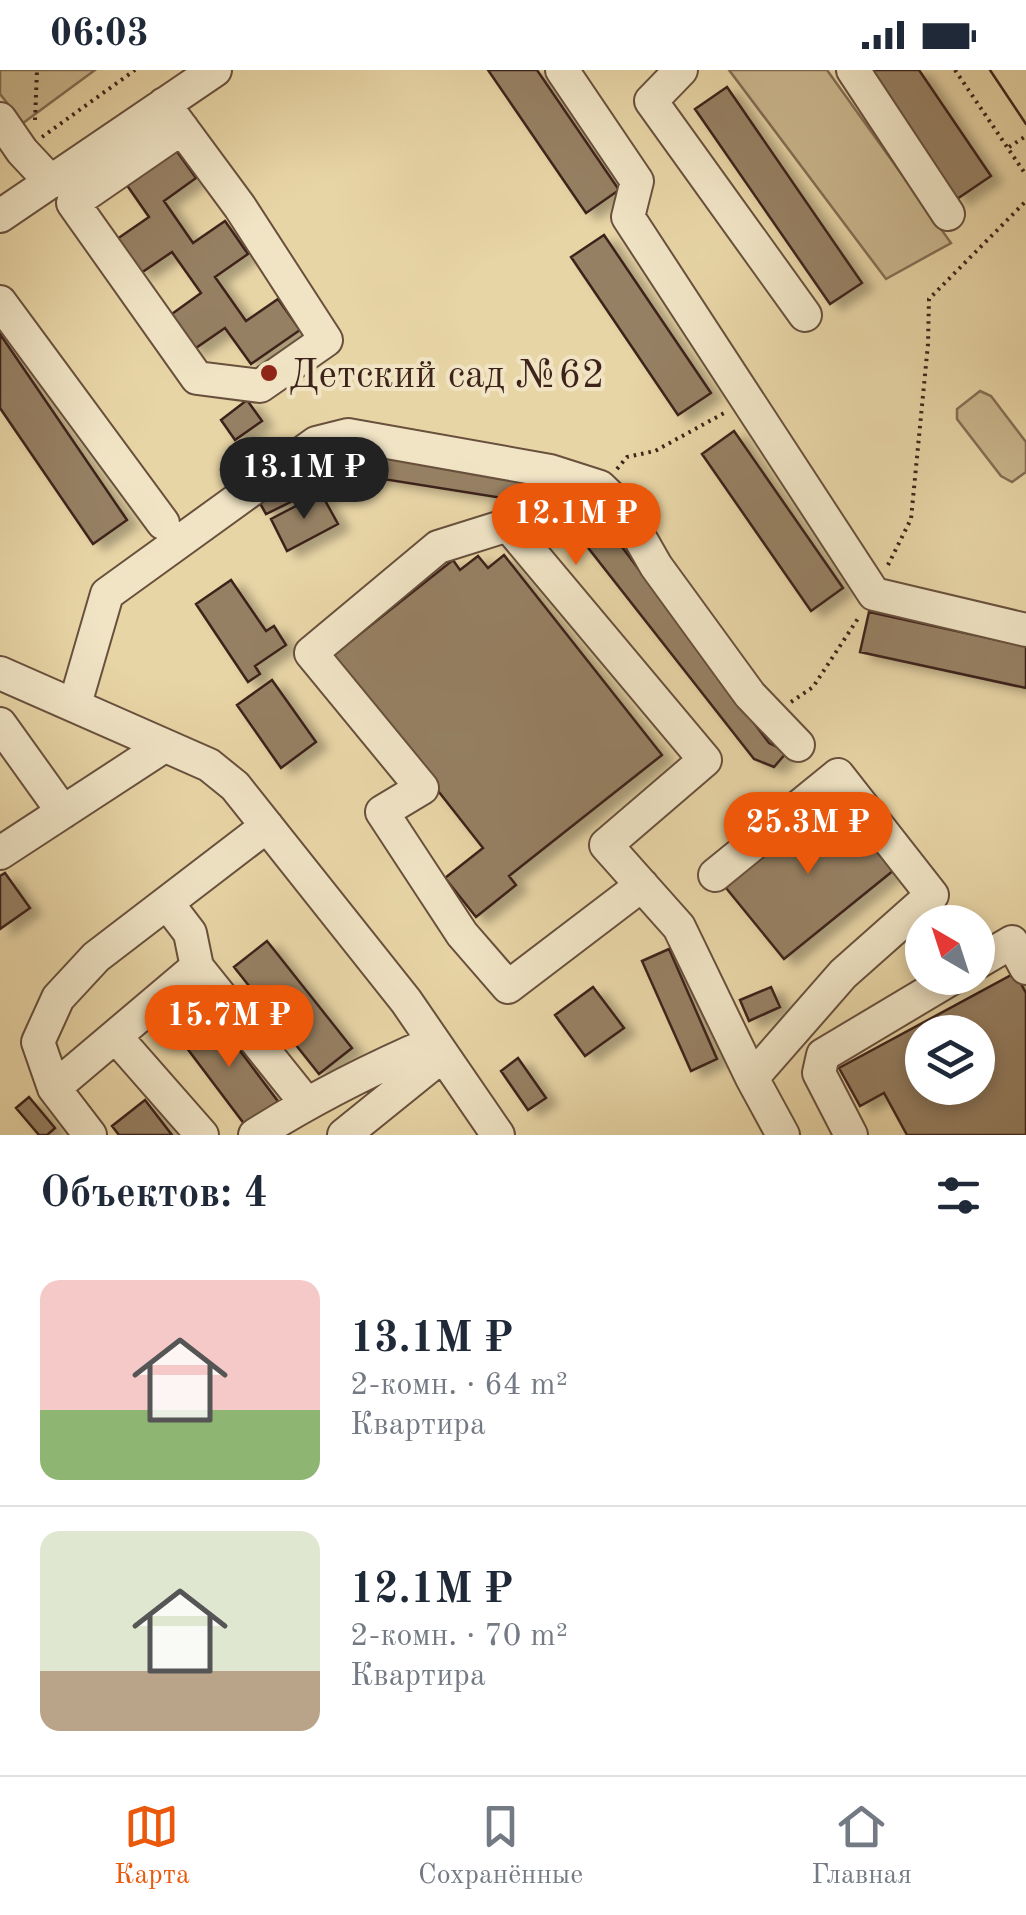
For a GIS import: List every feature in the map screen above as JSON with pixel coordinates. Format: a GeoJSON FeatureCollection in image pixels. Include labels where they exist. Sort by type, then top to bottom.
{"type":"FeatureCollection","features":[{"type":"Feature","properties":{"kind":"street"},"geometry":{"type":"LineString","coordinates":[[173,116],[240,208],[326,340],[260,386],[197,378],[73,203],[173,116],[216,70]]}},
{"type":"Feature","properties":{"kind":"street"},"geometry":{"type":"LineString","coordinates":[[562,70],[637,182],[628,217],[874,594],[1026,630]]}},
{"type":"Feature","properties":{"kind":"street"},"geometry":{"type":"LineString","coordinates":[[681,70],[650,100],[805,315]]}},
{"type":"Feature","properties":{"kind":"street"},"geometry":{"type":"LineString","coordinates":[[854,70],[948,214]]}},
{"type":"Feature","properties":{"kind":"street"},"geometry":{"type":"LineString","coordinates":[[0,216],[51,182],[173,116]]}},
{"type":"Feature","properties":{"kind":"street"},"geometry":{"type":"LineString","coordinates":[[0,120],[51,182]]}},
{"type":"Feature","properties":{"kind":"street"},"geometry":{"type":"LineString","coordinates":[[0,302],[164,524]]}},
{"type":"Feature","properties":{"kind":"street"},"geometry":{"type":"LineString","coordinates":[[75,704],[106,594],[316,443],[348,434],[550,470],[600,487],[624,510],[656,566],[750,695],[798,745]]}},
{"type":"Feature","properties":{"kind":"street"},"geometry":{"type":"LineString","coordinates":[[642,885],[508,986],[462,934],[382,812],[422,788],[311,654],[438,546],[508,525],[706,760],[606,846],[642,885],[679,927],[783,1135]]}},
{"type":"Feature","properties":{"kind":"street"},"geometry":{"type":"LineString","coordinates":[[0,673],[209,765],[235,786],[406,1000],[498,1135]]}},
{"type":"Feature","properties":{"kind":"street"},"geometry":{"type":"LineString","coordinates":[[0,724],[62,812]]}},
{"type":"Feature","properties":{"kind":"street"},"geometry":{"type":"LineString","coordinates":[[0,852],[164,746]]}},
{"type":"Feature","properties":{"kind":"street"},"geometry":{"type":"LineString","coordinates":[[714,875],[838,774],[932,896],[843,974],[752,1078]]}},
{"type":"Feature","properties":{"kind":"street"},"geometry":{"type":"LineString","coordinates":[[90,1135],[54,1088],[38,1042],[58,998],[96,957],[267,826]]}},
{"type":"Feature","properties":{"kind":"street"},"geometry":{"type":"LineString","coordinates":[[167,903],[190,933],[197,967],[306,1103]]}},
{"type":"Feature","properties":{"kind":"street"},"geometry":{"type":"LineString","coordinates":[[995,952],[1012,942],[1026,968]]}},
{"type":"Feature","properties":{"kind":"street"},"geometry":{"type":"LineString","coordinates":[[54,1088],[197,967]]}},
{"type":"Feature","properties":{"kind":"street"},"geometry":{"type":"LineString","coordinates":[[851,1135],[819,1072],[824,1055],[924,995]]}},
{"type":"Feature","properties":{"kind":"street"},"geometry":{"type":"LineString","coordinates":[[116,1037],[202,1135]]}},
{"type":"Feature","properties":{"kind":"street"},"geometry":{"type":"LineString","coordinates":[[254,1135],[378,1066],[438,1049]]}},
{"type":"Feature","properties":{"kind":"street"},"geometry":{"type":"LineString","coordinates":[[344,1135],[438,1049]]}},
{"type":"Feature","properties":{"kind":"path"},"geometry":{"type":"LineString","coordinates":[[22,151],[36,126],[37,70]]}},
{"type":"Feature","properties":{"kind":"path"},"geometry":{"type":"LineString","coordinates":[[22,151],[135,70]]}},
{"type":"Feature","properties":{"kind":"path"},"geometry":{"type":"LineString","coordinates":[[956,70],[1026,175]]}},
{"type":"Feature","properties":{"kind":"path"},"geometry":{"type":"LineString","coordinates":[[1008,148],[1026,136]]}},
{"type":"Feature","properties":{"kind":"path"},"geometry":{"type":"LineString","coordinates":[[771,717],[813,687],[874,594],[911,520],[929,300],[1026,201]]}},
{"type":"Feature","properties":{"kind":"path"},"geometry":{"type":"LineString","coordinates":[[600,487],[627,457],[655,451],[748,401]]}},
{"type":"Feature","properties":{"kind":"shaded area"},"geometry":{"type":"Polygon","coordinates":[[[0,70],[95,70],[23,123],[0,94],[0,70]]]}},
{"type":"Feature","properties":{"kind":"shaded area"},"geometry":{"type":"Polygon","coordinates":[[[729,70],[827,70],[951,243],[886,279],[729,70]]]}},
{"type":"Feature","properties":{"kind":"shaded area"},"geometry":{"type":"Polygon","coordinates":[[[980,391],[991,396],[1026,442],[1026,472],[1012,482],[1001,476],[957,419],[957,409],[980,391]]]}},
{"type":"Feature","properties":{"kind":"building"},"geometry":{"type":"Polygon","coordinates":[[[488,70],[537,70],[619,190],[586,213],[488,70]]]}},
{"type":"Feature","properties":{"kind":"building"},"geometry":{"type":"Polygon","coordinates":[[[869,70],[919,70],[991,176],[957,199],[869,70]]]}},
{"type":"Feature","properties":{"kind":"building"},"geometry":{"type":"Polygon","coordinates":[[[727,87],[862,283],[830,304],[695,109],[727,87]]]}},
{"type":"Feature","properties":{"kind":"building","name":"Детский сад №62"},"geometry":{"type":"Polygon","coordinates":[[[173,146],[196,178],[164,201],[193,243],[225,221],[248,254],[215,277],[246,321],[278,299],[300,330],[251,364],[225,328],[193,350],[169,316],[201,293],[172,252],[141,273],[117,239],[149,217],[124,181],[173,146]]]}},
{"type":"Feature","properties":{"kind":"building"},"geometry":{"type":"Polygon","coordinates":[[[604,235],[711,393],[678,415],[571,257],[604,235]]]}},
{"type":"Feature","properties":{"kind":"building"},"geometry":{"type":"Polygon","coordinates":[[[0,334],[127,520],[93,544],[0,408],[0,334]]]}},
{"type":"Feature","properties":{"kind":"building"},"geometry":{"type":"Polygon","coordinates":[[[247,400],[262,421],[235,440],[221,420],[247,400]]]}},
{"type":"Feature","properties":{"kind":"building"},"geometry":{"type":"Polygon","coordinates":[[[734,431],[843,588],[811,611],[702,454],[734,431]]]}},
{"type":"Feature","properties":{"kind":"building"},"geometry":{"type":"Polygon","coordinates":[[[331,446],[560,489],[601,519],[769,743],[787,752],[774,767],[754,759],[578,535],[551,513],[528,502],[314,468],[315,453],[331,446]]]}},
{"type":"Feature","properties":{"kind":"building"},"geometry":{"type":"Polygon","coordinates":[[[307,468],[317,489],[266,514],[255,494],[307,468]]]}},
{"type":"Feature","properties":{"kind":"building"},"geometry":{"type":"Polygon","coordinates":[[[321,493],[338,524],[287,551],[271,519],[321,493]]]}},
{"type":"Feature","properties":{"kind":"building"},"geometry":{"type":"Polygon","coordinates":[[[504,555],[662,755],[509,876],[516,885],[476,917],[445,878],[483,848],[332,656],[453,560],[460,570],[478,556],[488,568],[504,555]]]}},
{"type":"Feature","properties":{"kind":"building"},"geometry":{"type":"Polygon","coordinates":[[[231,580],[266,631],[274,626],[286,645],[255,666],[260,674],[248,682],[196,604],[231,580]]]}},
{"type":"Feature","properties":{"kind":"building"},"geometry":{"type":"Polygon","coordinates":[[[869,612],[1026,646],[1026,688],[860,652],[869,612]]]}},
{"type":"Feature","properties":{"kind":"building"},"geometry":{"type":"Polygon","coordinates":[[[272,680],[316,742],[281,768],[237,705],[272,680]]]}},
{"type":"Feature","properties":{"kind":"building"},"geometry":{"type":"Polygon","coordinates":[[[833,794],[894,870],[784,959],[722,883],[833,794]]]}},
{"type":"Feature","properties":{"kind":"building"},"geometry":{"type":"Polygon","coordinates":[[[5,873],[30,908],[0,929],[0,876],[5,873]]]}},
{"type":"Feature","properties":{"kind":"building"},"geometry":{"type":"Polygon","coordinates":[[[267,941],[352,1048],[319,1074],[234,967],[267,941]]]}},
{"type":"Feature","properties":{"kind":"building"},"geometry":{"type":"Polygon","coordinates":[[[669,949],[717,1059],[691,1071],[642,961],[669,949]]]}},
{"type":"Feature","properties":{"kind":"building"},"geometry":{"type":"Polygon","coordinates":[[[1015,973],[1026,993],[1026,1135],[907,1135],[884,1093],[860,1106],[839,1068],[905,1032],[905,1105],[995,1105],[995,1015],[937,1015],[974,995],[995,995],[995,984],[1015,973]]]}},
{"type":"Feature","properties":{"kind":"building"},"geometry":{"type":"Polygon","coordinates":[[[593,987],[624,1028],[585,1056],[555,1015],[593,987]]]}},
{"type":"Feature","properties":{"kind":"building"},"geometry":{"type":"Polygon","coordinates":[[[771,987],[780,1007],[749,1021],[740,1000],[771,987]]]}},
{"type":"Feature","properties":{"kind":"building"},"geometry":{"type":"Polygon","coordinates":[[[210,1011],[280,1104],[248,1129],[177,1035],[210,1011]]]}},
{"type":"Feature","properties":{"kind":"building"},"geometry":{"type":"Polygon","coordinates":[[[518,1058],[546,1098],[528,1110],[501,1071],[518,1058]]]}},
{"type":"Feature","properties":{"kind":"building"},"geometry":{"type":"Polygon","coordinates":[[[29,1097],[55,1128],[47,1135],[39,1135],[16,1108],[29,1097]]]}},
{"type":"Feature","properties":{"kind":"building"},"geometry":{"type":"Polygon","coordinates":[[[145,1100],[172,1135],[119,1135],[112,1126],[145,1100]]]}},
{"type":"Feature","properties":{"kind":"tram line"},"geometry":{"type":"LineString","coordinates":[[990,70],[1026,124]]}},
{"type":"Feature","properties":{"kind":"place","name":"Детский сад №62"},"geometry":{"type":"Point","coordinates":[269,373]}}]}
